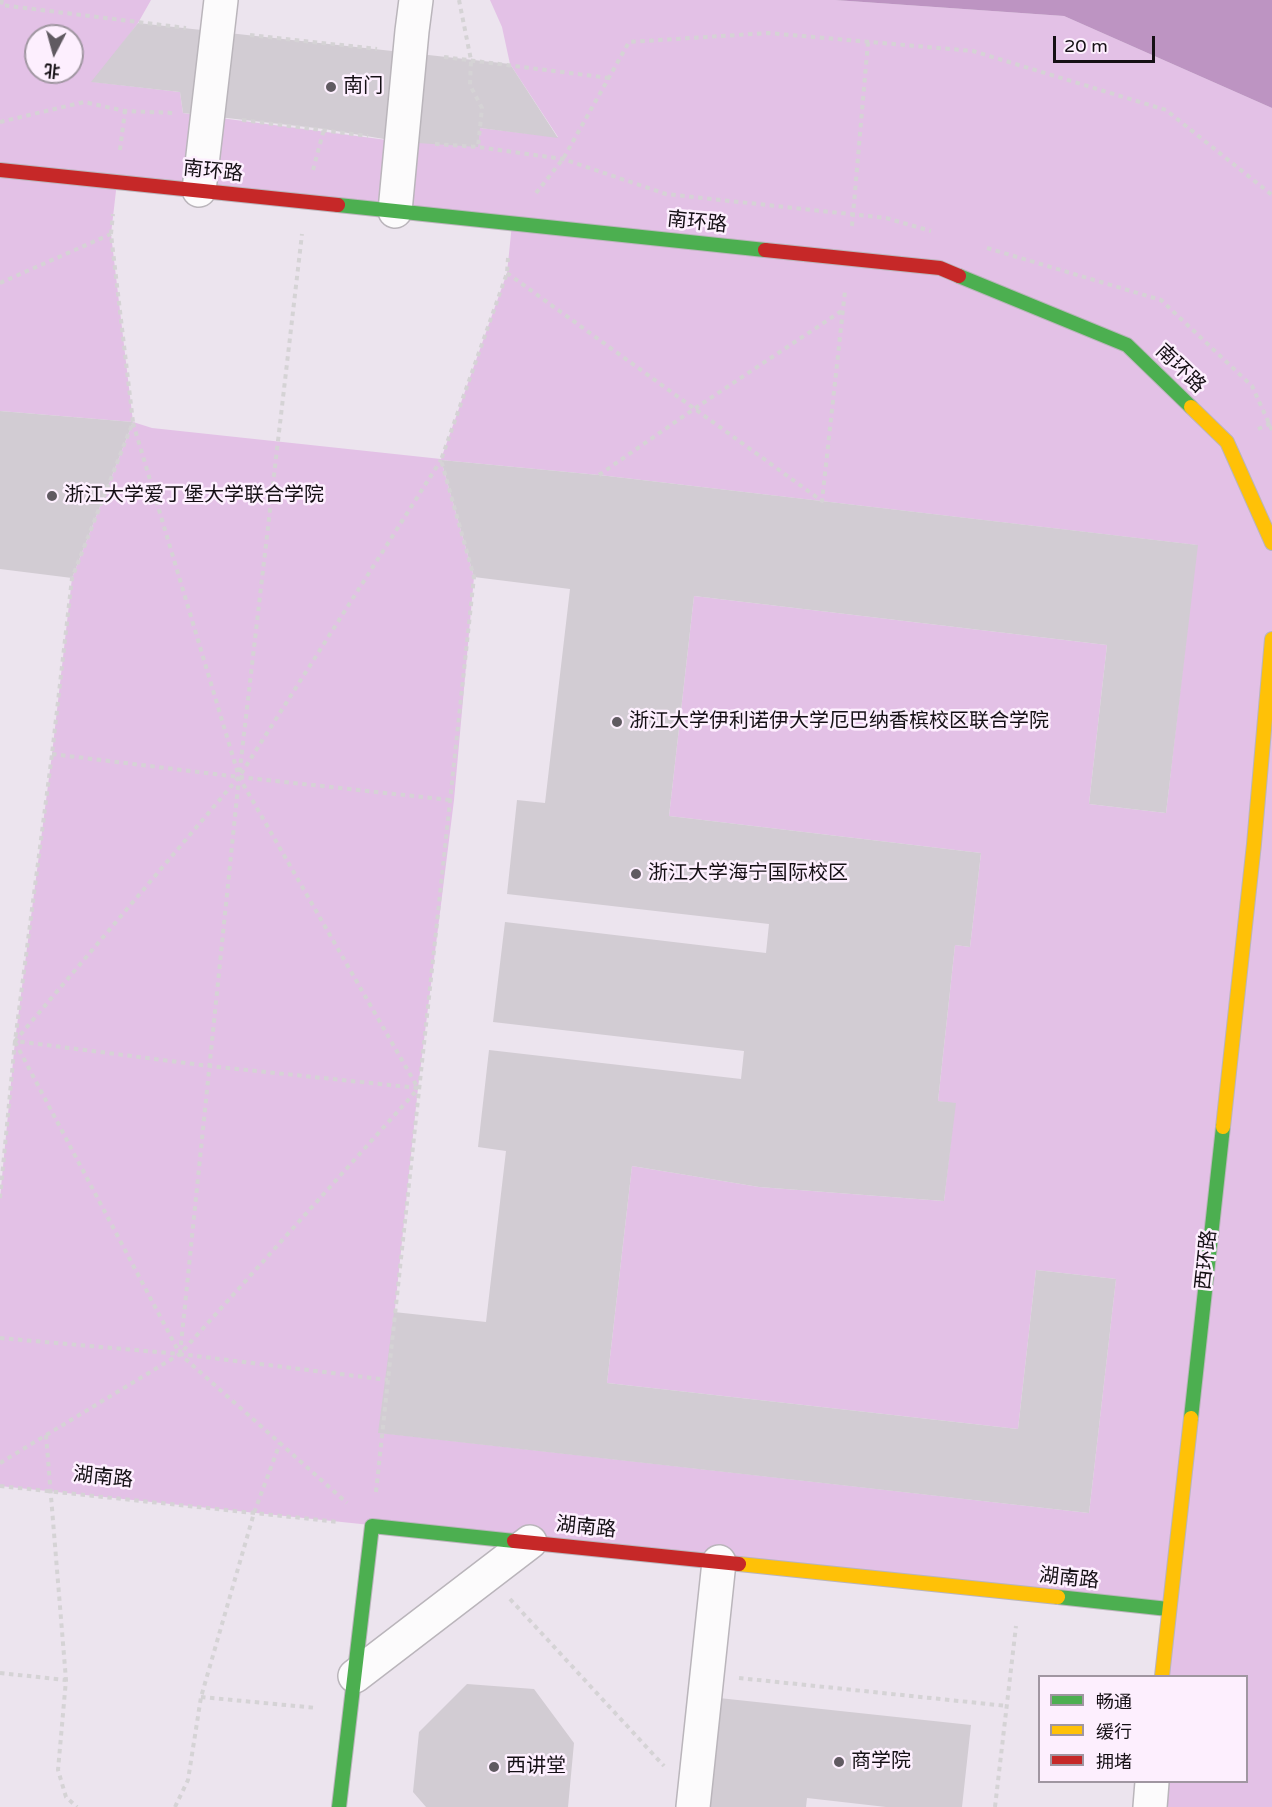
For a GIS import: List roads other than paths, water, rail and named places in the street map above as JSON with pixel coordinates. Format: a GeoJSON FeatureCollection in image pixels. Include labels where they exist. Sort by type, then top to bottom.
{"type":"FeatureCollection","features":[{"type":"Feature","properties":{"kind":"street"},"geometry":{"type":"LineString","coordinates":[[199,190],[220,16]]}},
{"type":"Feature","properties":{"kind":"street"},"geometry":{"type":"LineString","coordinates":[[395,211],[412,28]]}},
{"type":"Feature","properties":{"kind":"street","name":"南环路"},"geometry":{"type":"LineString","coordinates":[[0,170],[940,267],[1127,345],[1227,442],[1272,543]]}},
{"type":"Feature","properties":{"kind":"street","name":"西环路"},"geometry":{"type":"LineString","coordinates":[[1162,1675],[1254,844],[1272,639]]}},
{"type":"Feature","properties":{"kind":"street","name":"湖南路"},"geometry":{"type":"LineString","coordinates":[[355,1676],[372,1526],[1168,1609]]}},
{"type":"Feature","properties":{"kind":"street"},"geometry":{"type":"LineString","coordinates":[[339,1807],[355,1676],[530,1542]]}},
{"type":"Feature","properties":{"kind":"street"},"geometry":{"type":"LineString","coordinates":[[694,1803],[719,1562]]}},
{"type":"Feature","properties":{"kind":"street"},"geometry":{"type":"LineString","coordinates":[[1150,1807],[1152,1783]]}},
{"type":"Feature","properties":{"kind":"place","name":"南门"},"geometry":{"type":"Point","coordinates":[331,87]}},
{"type":"Feature","properties":{"kind":"place","name":"浙江大学爱丁堡大学联合学院"},"geometry":{"type":"Point","coordinates":[52,496]}},
{"type":"Feature","properties":{"kind":"place","name":"浙江大学伊利诺伊大学厄巴纳香槟校区联合学院"},"geometry":{"type":"Point","coordinates":[617,722]}},
{"type":"Feature","properties":{"kind":"place","name":"浙江大学海宁国际校区"},"geometry":{"type":"Point","coordinates":[636,874]}},
{"type":"Feature","properties":{"kind":"place","name":"商学院"},"geometry":{"type":"Point","coordinates":[839,1762]}},
{"type":"Feature","properties":{"kind":"place","name":"西讲堂"},"geometry":{"type":"Point","coordinates":[494,1767]}}]}
